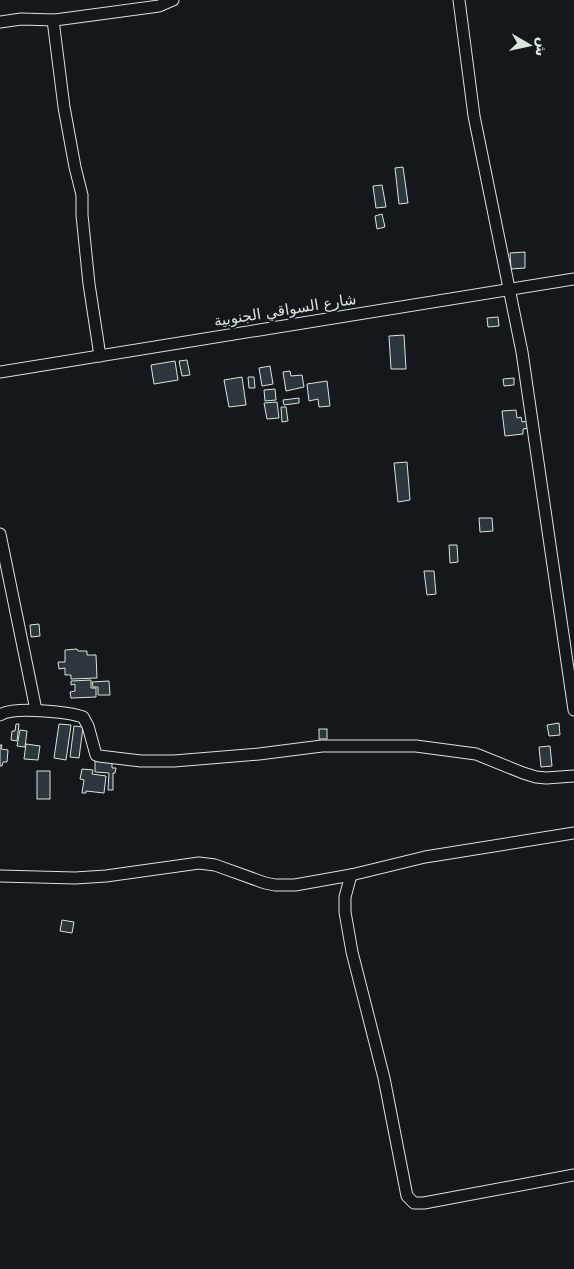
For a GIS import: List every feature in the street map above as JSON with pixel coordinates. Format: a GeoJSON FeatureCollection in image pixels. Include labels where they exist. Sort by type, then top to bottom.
{"type":"FeatureCollection","features":[{"type":"Feature","properties":{"kind":"street"},"geometry":{"type":"LineString","coordinates":[[0,22],[21,19],[53,20],[159,6],[173,0]]}},
{"type":"Feature","properties":{"kind":"street"},"geometry":{"type":"LineString","coordinates":[[459,0],[474,116],[522,352],[574,710]]}},
{"type":"Feature","properties":{"kind":"street"},"geometry":{"type":"LineString","coordinates":[[53,20],[64,107],[82,195],[83,225],[100,356]]}},
{"type":"Feature","properties":{"kind":"street","name":"شارع السواقي الجنوبية"},"geometry":{"type":"LineString","coordinates":[[0,372],[574,279]]}},
{"type":"Feature","properties":{"kind":"street"},"geometry":{"type":"LineString","coordinates":[[0,534],[36,710]]}},
{"type":"Feature","properties":{"kind":"street"},"geometry":{"type":"LineString","coordinates":[[0,715],[11,711],[36,710],[83,717],[88,726],[94,752],[99,756],[141,761],[174,761],[259,754],[322,746],[396,745],[471,753],[536,777],[574,776]]}},
{"type":"Feature","properties":{"kind":"street"},"geometry":{"type":"LineString","coordinates":[[0,876],[75,878],[106,876],[199,863],[215,865],[241,876],[275,885],[295,885],[351,876],[425,857],[574,833]]}},
{"type":"Feature","properties":{"kind":"street"},"geometry":{"type":"LineString","coordinates":[[351,876],[345,897],[345,912],[352,952],[384,1078],[407,1196],[414,1203],[424,1203],[574,1175]]}},
{"type":"Feature","properties":{"kind":"building"},"geometry":{"type":"Polygon","coordinates":[[[403,167],[408,203],[399,204],[395,168],[403,167]]]}},
{"type":"Feature","properties":{"kind":"building"},"geometry":{"type":"Polygon","coordinates":[[[382,185],[386,207],[376,208],[373,186],[382,185]]]}},
{"type":"Feature","properties":{"kind":"building"},"geometry":{"type":"Polygon","coordinates":[[[382,214],[385,227],[377,229],[375,216],[382,214]]]}},
{"type":"Feature","properties":{"kind":"building"},"geometry":{"type":"Polygon","coordinates":[[[525,252],[525,268],[511,269],[510,253],[525,252]]]}},
{"type":"Feature","properties":{"kind":"building"},"geometry":{"type":"Polygon","coordinates":[[[498,317],[499,326],[488,327],[487,318],[498,317]]]}},
{"type":"Feature","properties":{"kind":"building"},"geometry":{"type":"Polygon","coordinates":[[[404,335],[406,369],[391,369],[389,336],[404,335]]]}},
{"type":"Feature","properties":{"kind":"building"},"geometry":{"type":"Polygon","coordinates":[[[187,360],[190,375],[182,376],[179,361],[187,360]]]}},
{"type":"Feature","properties":{"kind":"building"},"geometry":{"type":"Polygon","coordinates":[[[175,361],[178,380],[154,384],[151,365],[175,361]]]}},
{"type":"Feature","properties":{"kind":"building"},"geometry":{"type":"Polygon","coordinates":[[[270,366],[273,384],[262,386],[259,368],[270,366]]]}},
{"type":"Feature","properties":{"kind":"building"},"geometry":{"type":"Polygon","coordinates":[[[290,371],[291,376],[302,375],[304,387],[286,391],[283,372],[290,371]]]}},
{"type":"Feature","properties":{"kind":"building"},"geometry":{"type":"Polygon","coordinates":[[[242,377],[246,405],[229,407],[224,380],[242,377]]]}},
{"type":"Feature","properties":{"kind":"building"},"geometry":{"type":"Polygon","coordinates":[[[248,377],[254,377],[255,388],[249,388],[248,377]]]}},
{"type":"Feature","properties":{"kind":"building"},"geometry":{"type":"Polygon","coordinates":[[[514,378],[514,385],[504,386],[503,379],[514,378]]]}},
{"type":"Feature","properties":{"kind":"building"},"geometry":{"type":"Polygon","coordinates":[[[327,381],[330,406],[319,407],[318,399],[309,401],[307,384],[327,381]]]}},
{"type":"Feature","properties":{"kind":"building"},"geometry":{"type":"Polygon","coordinates":[[[275,389],[276,400],[265,401],[264,390],[275,389]]]}},
{"type":"Feature","properties":{"kind":"building"},"geometry":{"type":"Polygon","coordinates":[[[299,398],[299,403],[284,405],[283,400],[299,398]]]}},
{"type":"Feature","properties":{"kind":"building"},"geometry":{"type":"Polygon","coordinates":[[[277,402],[279,418],[267,419],[264,403],[277,402]]]}},
{"type":"Feature","properties":{"kind":"building"},"geometry":{"type":"Polygon","coordinates":[[[281,407],[286,407],[288,421],[282,422],[281,407]]]}},
{"type":"Feature","properties":{"kind":"building"},"geometry":{"type":"Polygon","coordinates":[[[516,410],[517,418],[521,417],[522,422],[528,421],[529,428],[523,429],[523,434],[505,436],[502,411],[516,410]]]}},
{"type":"Feature","properties":{"kind":"building"},"geometry":{"type":"Polygon","coordinates":[[[407,462],[410,500],[398,502],[394,463],[407,462]]]}},
{"type":"Feature","properties":{"kind":"building"},"geometry":{"type":"Polygon","coordinates":[[[479,518],[492,518],[493,531],[480,532],[479,518]]]}},
{"type":"Feature","properties":{"kind":"building"},"geometry":{"type":"Polygon","coordinates":[[[449,545],[457,545],[458,562],[450,563],[449,545]]]}},
{"type":"Feature","properties":{"kind":"building"},"geometry":{"type":"Polygon","coordinates":[[[424,571],[434,571],[436,594],[427,595],[424,571]]]}},
{"type":"Feature","properties":{"kind":"building"},"geometry":{"type":"Polygon","coordinates":[[[39,624],[40,636],[31,637],[30,625],[39,624]]]}},
{"type":"Feature","properties":{"kind":"building"},"geometry":{"type":"Polygon","coordinates":[[[77,649],[78,651],[87,651],[87,655],[96,655],[97,678],[71,679],[71,675],[65,675],[65,668],[59,669],[58,662],[65,662],[65,650],[77,649]]]}},
{"type":"Feature","properties":{"kind":"building"},"geometry":{"type":"Polygon","coordinates":[[[91,680],[91,688],[96,688],[96,697],[71,698],[70,692],[75,691],[75,684],[71,685],[71,681],[91,680]]]}},
{"type":"Feature","properties":{"kind":"building"},"geometry":{"type":"Polygon","coordinates":[[[109,681],[110,695],[98,695],[98,687],[93,687],[92,682],[109,681]]]}},
{"type":"Feature","properties":{"kind":"building"},"geometry":{"type":"Polygon","coordinates":[[[559,723],[560,735],[549,736],[547,725],[559,723]]]}},
{"type":"Feature","properties":{"kind":"building"},"geometry":{"type":"Polygon","coordinates":[[[16,724],[19,724],[17,741],[11,740],[12,731],[15,731],[16,724]]]}},
{"type":"Feature","properties":{"kind":"building"},"geometry":{"type":"Polygon","coordinates":[[[59,724],[71,725],[66,760],[54,758],[59,724]]]}},
{"type":"Feature","properties":{"kind":"building"},"geometry":{"type":"Polygon","coordinates":[[[74,726],[83,727],[79,758],[70,757],[74,726]]]}},
{"type":"Feature","properties":{"kind":"building"},"geometry":{"type":"Polygon","coordinates":[[[319,729],[327,729],[327,739],[319,739],[319,729]]]}},
{"type":"Feature","properties":{"kind":"building"},"geometry":{"type":"Polygon","coordinates":[[[20,730],[27,731],[25,747],[17,746],[20,730]]]}},
{"type":"Feature","properties":{"kind":"building"},"geometry":{"type":"Polygon","coordinates":[[[26,744],[40,746],[38,760],[24,759],[26,744]]]}},
{"type":"Feature","properties":{"kind":"building"},"geometry":{"type":"Polygon","coordinates":[[[0,745],[2,745],[1,749],[8,750],[7,762],[3,762],[2,766],[0,766],[0,745]]]}},
{"type":"Feature","properties":{"kind":"building"},"geometry":{"type":"Polygon","coordinates":[[[550,746],[552,766],[541,767],[539,747],[550,746]]]}},
{"type":"Feature","properties":{"kind":"building"},"geometry":{"type":"Polygon","coordinates":[[[95,759],[112,759],[112,768],[116,768],[115,773],[113,773],[113,790],[108,790],[109,773],[95,772],[95,759]]]}},
{"type":"Feature","properties":{"kind":"building"},"geometry":{"type":"Polygon","coordinates":[[[82,769],[93,770],[92,774],[106,776],[104,793],[86,791],[86,793],[82,793],[84,780],[80,779],[82,769]]]}},
{"type":"Feature","properties":{"kind":"building"},"geometry":{"type":"Polygon","coordinates":[[[37,771],[50,771],[50,799],[37,799],[37,771]]]}},
{"type":"Feature","properties":{"kind":"building"},"geometry":{"type":"Polygon","coordinates":[[[62,920],[74,922],[72,933],[60,931],[62,920]]]}}]}
